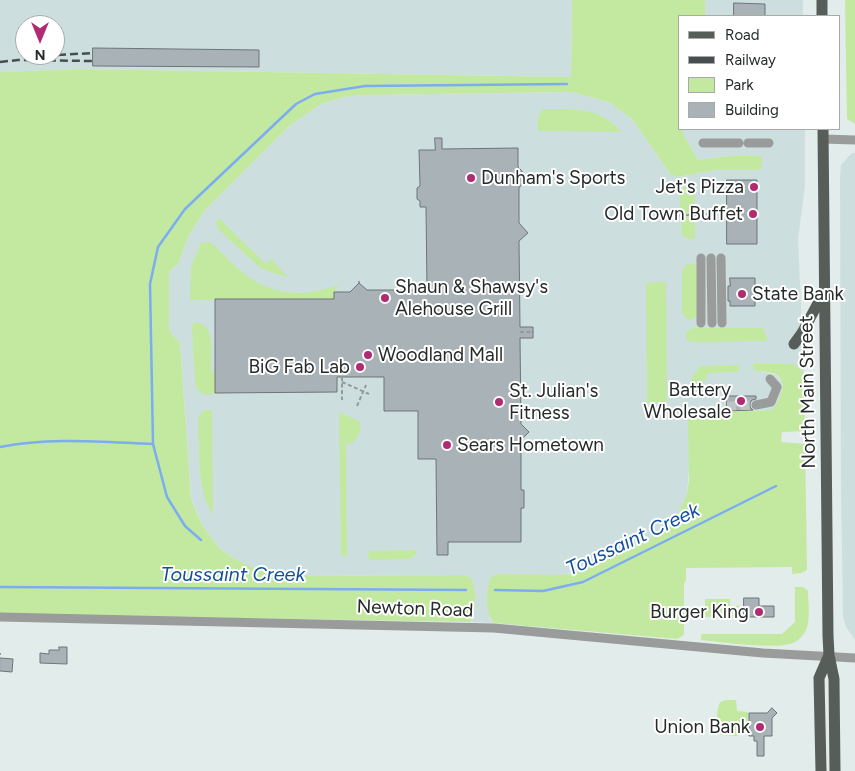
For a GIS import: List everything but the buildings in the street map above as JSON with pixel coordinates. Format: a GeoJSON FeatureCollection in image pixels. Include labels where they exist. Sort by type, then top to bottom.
{"type":"FeatureCollection","features":[{"type":"Feature","properties":{"kind":"main road"},"geometry":{"type":"LineString","coordinates":[[822,0],[822,15]]}},
{"type":"Feature","properties":{"kind":"main road","name":"North Main Street"},"geometry":{"type":"LineString","coordinates":[[823,134],[829,655]]}},
{"type":"Feature","properties":{"kind":"main road"},"geometry":{"type":"LineString","coordinates":[[794,344],[802,333],[824,291]]}},
{"type":"Feature","properties":{"kind":"main road"},"geometry":{"type":"LineString","coordinates":[[821,771],[819,678],[829,655]]}},
{"type":"Feature","properties":{"kind":"main road"},"geometry":{"type":"LineString","coordinates":[[829,655],[834,679],[835,771]]}},
{"type":"Feature","properties":{"kind":"street"},"geometry":{"type":"LineString","coordinates":[[823,134],[855,140]]}},
{"type":"Feature","properties":{"kind":"street"},"geometry":{"type":"LineString","coordinates":[[703,143],[770,143]]}},
{"type":"Feature","properties":{"kind":"street"},"geometry":{"type":"LineString","coordinates":[[711,323],[711,258],[711,323]]}},
{"type":"Feature","properties":{"kind":"street"},"geometry":{"type":"LineString","coordinates":[[756,405],[771,402],[777,387],[770,379]]}},
{"type":"Feature","properties":{"kind":"street","name":"Newton Road"},"geometry":{"type":"LineString","coordinates":[[0,616],[494,628],[763,653],[800,656],[829,655],[855,658]]}},
{"type":"Feature","properties":{"kind":"path"},"geometry":{"type":"LineString","coordinates":[[674,216],[708,214]]}},
{"type":"Feature","properties":{"kind":"path"},"geometry":{"type":"LineString","coordinates":[[520,332],[534,332]]}},
{"type":"Feature","properties":{"kind":"path"},"geometry":{"type":"LineString","coordinates":[[342,377],[342,400]]}},
{"type":"Feature","properties":{"kind":"path"},"geometry":{"type":"LineString","coordinates":[[342,382],[369,394]]}},
{"type":"Feature","properties":{"kind":"path"},"geometry":{"type":"LineString","coordinates":[[357,406],[366,385]]}},
{"type":"Feature","properties":{"kind":"shaded area"},"geometry":{"type":"Polygon","coordinates":[[[0,0],[572,0],[571,77],[76,69],[0,72],[0,0]]]}},
{"type":"Feature","properties":{"kind":"shaded area"},"geometry":{"type":"Polygon","coordinates":[[[705,0],[803,0],[803,15],[705,15],[705,0]]]}},
{"type":"Feature","properties":{"kind":"shaded area","name":"Woodland Mall"},"geometry":{"type":"Polygon","coordinates":[[[571,92],[609,102],[632,119],[671,175],[678,177],[715,170],[757,170],[762,156],[728,156],[698,160],[683,134],[683,130],[805,130],[805,186],[798,239],[804,373],[794,364],[754,370],[776,375],[782,382],[780,401],[772,410],[693,413],[687,494],[671,524],[655,536],[582,570],[562,575],[489,618],[494,623],[470,622],[474,618],[463,575],[298,576],[263,573],[220,549],[202,525],[191,498],[180,343],[169,330],[169,272],[178,264],[189,235],[205,210],[289,126],[321,104],[344,97],[364,95],[571,92]]]}},
{"type":"Feature","properties":{"kind":"shaded area"},"geometry":{"type":"Polygon","coordinates":[[[852,153],[855,153],[855,640],[846,627],[843,616],[841,483],[840,178],[841,165],[852,153]]]}},
{"type":"Feature","properties":{"kind":"green space"},"geometry":{"type":"Polygon","coordinates":[[[572,0],[705,0],[705,15],[678,15],[678,130],[683,130],[683,134],[698,160],[728,156],[762,156],[762,166],[758,170],[715,170],[678,177],[671,175],[632,119],[609,102],[571,92],[364,95],[344,97],[321,104],[289,126],[205,210],[189,235],[178,264],[169,272],[169,330],[180,343],[191,499],[202,525],[220,549],[235,559],[263,572],[298,576],[463,575],[471,578],[475,594],[474,613],[470,622],[0,614],[0,72],[76,69],[571,77],[572,0]]]}},
{"type":"Feature","properties":{"kind":"green space"},"geometry":{"type":"Polygon","coordinates":[[[845,0],[855,0],[855,124],[847,119],[845,0]]]}},
{"type":"Feature","properties":{"kind":"green space"},"geometry":{"type":"Polygon","coordinates":[[[544,109],[586,111],[604,118],[622,132],[538,131],[539,116],[544,109]]]}},
{"type":"Feature","properties":{"kind":"green space"},"geometry":{"type":"Polygon","coordinates":[[[695,185],[695,214],[681,215],[679,192],[683,187],[695,185]]]}},
{"type":"Feature","properties":{"kind":"green space"},"geometry":{"type":"Polygon","coordinates":[[[681,217],[695,217],[695,239],[686,238],[682,235],[681,217]]]}},
{"type":"Feature","properties":{"kind":"green space"},"geometry":{"type":"Polygon","coordinates":[[[219,218],[266,264],[271,259],[288,277],[259,267],[218,229],[216,222],[219,218]]]}},
{"type":"Feature","properties":{"kind":"green space"},"geometry":{"type":"Polygon","coordinates":[[[201,243],[212,243],[249,277],[270,288],[302,293],[339,286],[334,292],[334,299],[190,300],[191,267],[201,243]]]}},
{"type":"Feature","properties":{"kind":"green space"},"geometry":{"type":"Polygon","coordinates":[[[688,263],[696,265],[698,268],[697,317],[688,320],[682,313],[682,270],[688,263]]]}},
{"type":"Feature","properties":{"kind":"green space"},"geometry":{"type":"Polygon","coordinates":[[[666,282],[667,402],[647,402],[646,283],[666,282]]]}},
{"type":"Feature","properties":{"kind":"green space"},"geometry":{"type":"Polygon","coordinates":[[[195,322],[207,328],[210,334],[212,349],[211,371],[215,372],[215,393],[210,395],[198,391],[195,383],[192,326],[195,322]]]}},
{"type":"Feature","properties":{"kind":"green space"},"geometry":{"type":"Polygon","coordinates":[[[693,328],[763,328],[768,341],[691,342],[686,338],[686,332],[693,328]]]}},
{"type":"Feature","properties":{"kind":"green space"},"geometry":{"type":"Polygon","coordinates":[[[753,364],[794,364],[804,373],[805,431],[782,432],[781,442],[805,444],[807,570],[792,574],[792,567],[686,568],[684,584],[684,635],[677,639],[494,623],[489,614],[487,601],[491,577],[498,574],[562,575],[573,573],[655,536],[671,524],[687,494],[689,480],[688,421],[693,413],[772,410],[778,402],[782,392],[782,382],[779,377],[773,373],[754,370],[753,364]]]}},
{"type":"Feature","properties":{"kind":"green space"},"geometry":{"type":"Polygon","coordinates":[[[738,365],[740,368],[737,372],[707,373],[707,380],[699,381],[699,394],[704,394],[706,397],[694,397],[691,380],[701,366],[738,365]]]}},
{"type":"Feature","properties":{"kind":"green space"},"geometry":{"type":"Polygon","coordinates":[[[205,410],[212,410],[213,515],[204,493],[200,470],[198,421],[200,414],[205,410]]]}},
{"type":"Feature","properties":{"kind":"green space"},"geometry":{"type":"Polygon","coordinates":[[[339,412],[359,421],[361,430],[353,443],[346,444],[347,556],[341,556],[339,412]]]}},
{"type":"Feature","properties":{"kind":"green space"},"geometry":{"type":"Polygon","coordinates":[[[416,550],[416,554],[410,559],[369,560],[368,551],[416,550]]]}},
{"type":"Feature","properties":{"kind":"green space"},"geometry":{"type":"Polygon","coordinates":[[[795,587],[803,587],[808,591],[809,611],[806,630],[795,642],[785,645],[761,646],[701,640],[701,634],[782,634],[795,622],[795,587]]]}},
{"type":"Feature","properties":{"kind":"green space"},"geometry":{"type":"Polygon","coordinates":[[[705,599],[730,599],[730,606],[740,606],[740,610],[736,612],[739,617],[705,617],[705,599]]]}},
{"type":"Feature","properties":{"kind":"green space"},"geometry":{"type":"Polygon","coordinates":[[[736,700],[737,711],[748,712],[748,723],[740,724],[738,736],[721,735],[719,733],[717,721],[718,708],[720,702],[736,700]]]}},
{"type":"Feature","properties":{"kind":"waterway"},"geometry":{"type":"LineString","coordinates":[[201,540],[185,526],[167,497],[153,444],[150,284],[158,247],[185,209],[296,104],[315,94],[365,86],[567,84]]}},
{"type":"Feature","properties":{"kind":"waterway"},"geometry":{"type":"LineString","coordinates":[[0,447],[57,441],[153,444]]}},
{"type":"Feature","properties":{"kind":"waterway","name":"Toussaint Creek"},"geometry":{"type":"LineString","coordinates":[[495,590],[543,591],[583,582],[776,486]]}},
{"type":"Feature","properties":{"kind":"waterway","name":"Toussaint Creek"},"geometry":{"type":"LineString","coordinates":[[0,587],[466,590]]}},
{"type":"Feature","properties":{"kind":"tunnel"},"geometry":{"type":"LineString","coordinates":[[727,406],[756,405]]}},
{"type":"Feature","properties":{"kind":"railway"},"geometry":{"type":"LineString","coordinates":[[65,55],[93,53]]}},
{"type":"Feature","properties":{"kind":"railway"},"geometry":{"type":"LineString","coordinates":[[0,62],[18,60],[93,61]]}},
{"type":"Feature","properties":{"kind":"place","name":"Dunham's Sports"},"geometry":{"type":"Point","coordinates":[471,178]}},
{"type":"Feature","properties":{"kind":"place","name":"Jet's Pizza"},"geometry":{"type":"Point","coordinates":[754,187]}},
{"type":"Feature","properties":{"kind":"place","name":"Old Town Buffet"},"geometry":{"type":"Point","coordinates":[753,214]}},
{"type":"Feature","properties":{"kind":"place","name":"State Bank"},"geometry":{"type":"Point","coordinates":[742,294]}},
{"type":"Feature","properties":{"kind":"place","name":"Shaun & Shawsy's Alehouse Grill"},"geometry":{"type":"Point","coordinates":[385,298]}},
{"type":"Feature","properties":{"kind":"place","name":"Woodland Mall"},"geometry":{"type":"Point","coordinates":[368,355]}},
{"type":"Feature","properties":{"kind":"place","name":"BiG Fab Lab"},"geometry":{"type":"Point","coordinates":[360,367]}},
{"type":"Feature","properties":{"kind":"place","name":"Battery Wholesale"},"geometry":{"type":"Point","coordinates":[741,401]}},
{"type":"Feature","properties":{"kind":"place","name":"St. Julian's Fitness"},"geometry":{"type":"Point","coordinates":[499,402]}},
{"type":"Feature","properties":{"kind":"place","name":"Sears Hometown"},"geometry":{"type":"Point","coordinates":[447,445]}},
{"type":"Feature","properties":{"kind":"place","name":"Burger King"},"geometry":{"type":"Point","coordinates":[759,612]}},
{"type":"Feature","properties":{"kind":"place","name":"Union Bank"},"geometry":{"type":"Point","coordinates":[760,727]}}]}
